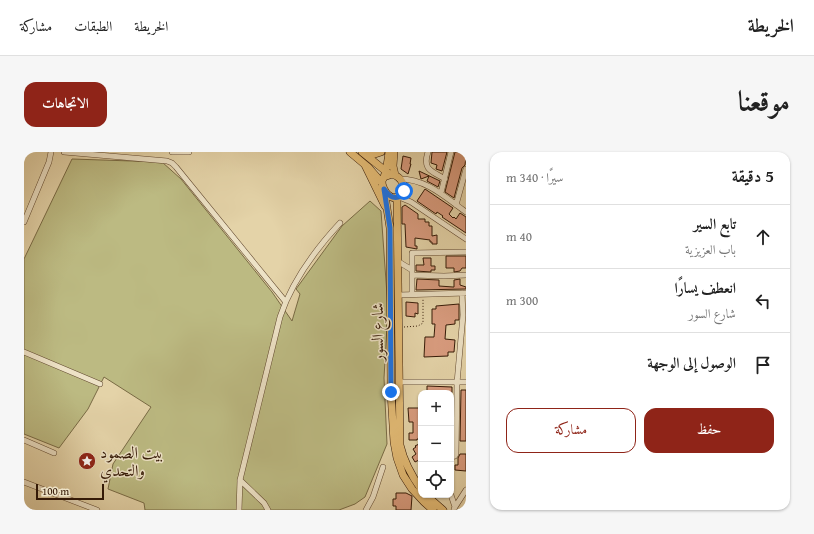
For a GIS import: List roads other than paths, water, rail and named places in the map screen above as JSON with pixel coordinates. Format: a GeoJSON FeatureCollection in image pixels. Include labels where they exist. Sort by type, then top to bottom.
{"type":"FeatureCollection","features":[{"type":"Feature","properties":{"kind":"main road"},"geometry":{"type":"LineString","coordinates":[[350,152],[365,165],[389,178],[404,185],[404,191],[398,197],[389,195],[389,178],[389,152]]}},
{"type":"Feature","properties":{"kind":"main road"},"geometry":{"type":"LineString","coordinates":[[364,153],[374,154],[381,152]]}},
{"type":"Feature","properties":{"kind":"main road"},"geometry":{"type":"LineString","coordinates":[[389,178],[393,166],[394,152]]}},
{"type":"Feature","properties":{"kind":"main road"},"geometry":{"type":"LineString","coordinates":[[364,153],[389,178]]}},
{"type":"Feature","properties":{"kind":"main road"},"geometry":{"type":"LineString","coordinates":[[365,165],[388,213]]}},
{"type":"Feature","properties":{"kind":"main road","name":"شارع السور"},"geometry":{"type":"LineString","coordinates":[[389,178],[388,213],[390,228],[391,392],[394,442],[397,458],[403,475],[412,489],[433,510]]}},
{"type":"Feature","properties":{"kind":"main road","name":"شارع السور"},"geometry":{"type":"LineString","coordinates":[[398,197],[400,445],[409,471],[418,484]]}},
{"type":"Feature","properties":{"kind":"main road"},"geometry":{"type":"LineString","coordinates":[[429,498],[443,510]]}},
{"type":"Feature","properties":{"kind":"street"},"geometry":{"type":"LineString","coordinates":[[24,222],[49,162],[51,152]]}},
{"type":"Feature","properties":{"kind":"street"},"geometry":{"type":"LineString","coordinates":[[64,152],[167,161],[172,163],[285,302]]}},
{"type":"Feature","properties":{"kind":"street"},"geometry":{"type":"LineString","coordinates":[[172,152],[188,152]]}},
{"type":"Feature","properties":{"kind":"street"},"geometry":{"type":"LineString","coordinates":[[428,152],[425,161],[427,166],[445,179]]}},
{"type":"Feature","properties":{"kind":"street"},"geometry":{"type":"LineString","coordinates":[[441,194],[451,152]]}},
{"type":"Feature","properties":{"kind":"street"},"geometry":{"type":"LineString","coordinates":[[456,205],[466,169]]}},
{"type":"Feature","properties":{"kind":"street"},"geometry":{"type":"LineString","coordinates":[[389,178],[410,180],[420,183],[441,194],[466,212]]}},
{"type":"Feature","properties":{"kind":"street"},"geometry":{"type":"LineString","coordinates":[[404,191],[414,205]]}},
{"type":"Feature","properties":{"kind":"street"},"geometry":{"type":"LineString","coordinates":[[398,197],[414,205],[466,239]]}},
{"type":"Feature","properties":{"kind":"street"},"geometry":{"type":"LineString","coordinates":[[239,510],[240,480],[285,302],[296,280],[309,260],[324,240],[340,223]]}},
{"type":"Feature","properties":{"kind":"street"},"geometry":{"type":"LineString","coordinates":[[412,294],[412,253],[466,252]]}},
{"type":"Feature","properties":{"kind":"street"},"geometry":{"type":"LineString","coordinates":[[399,262],[412,272],[444,276],[466,275]]}},
{"type":"Feature","properties":{"kind":"street"},"geometry":{"type":"LineString","coordinates":[[399,295],[464,293],[463,337],[454,408]]}},
{"type":"Feature","properties":{"kind":"street"},"geometry":{"type":"LineString","coordinates":[[24,352],[100,384]]}},
{"type":"Feature","properties":{"kind":"street"},"geometry":{"type":"LineString","coordinates":[[400,382],[466,382]]}},
{"type":"Feature","properties":{"kind":"street"},"geometry":{"type":"LineString","coordinates":[[454,429],[456,454],[454,456]]}},
{"type":"Feature","properties":{"kind":"street"},"geometry":{"type":"LineString","coordinates":[[24,440],[54,453]]}},
{"type":"Feature","properties":{"kind":"street"},"geometry":{"type":"LineString","coordinates":[[366,510],[373,497],[383,468]]}},
{"type":"Feature","properties":{"kind":"street"},"geometry":{"type":"LineString","coordinates":[[240,480],[264,503],[268,510]]}},
{"type":"Feature","properties":{"kind":"street"},"geometry":{"type":"LineString","coordinates":[[24,482],[97,510]]}},
{"type":"Feature","properties":{"kind":"street"},"geometry":{"type":"LineString","coordinates":[[454,509],[466,490]]}},
{"type":"Feature","properties":{"kind":"street"},"geometry":{"type":"LineString","coordinates":[[452,498],[454,509]]}},
{"type":"Feature","properties":{"kind":"place","name":"بيت الصمود والتحدي"},"geometry":{"type":"Point","coordinates":[87,461]}}]}
